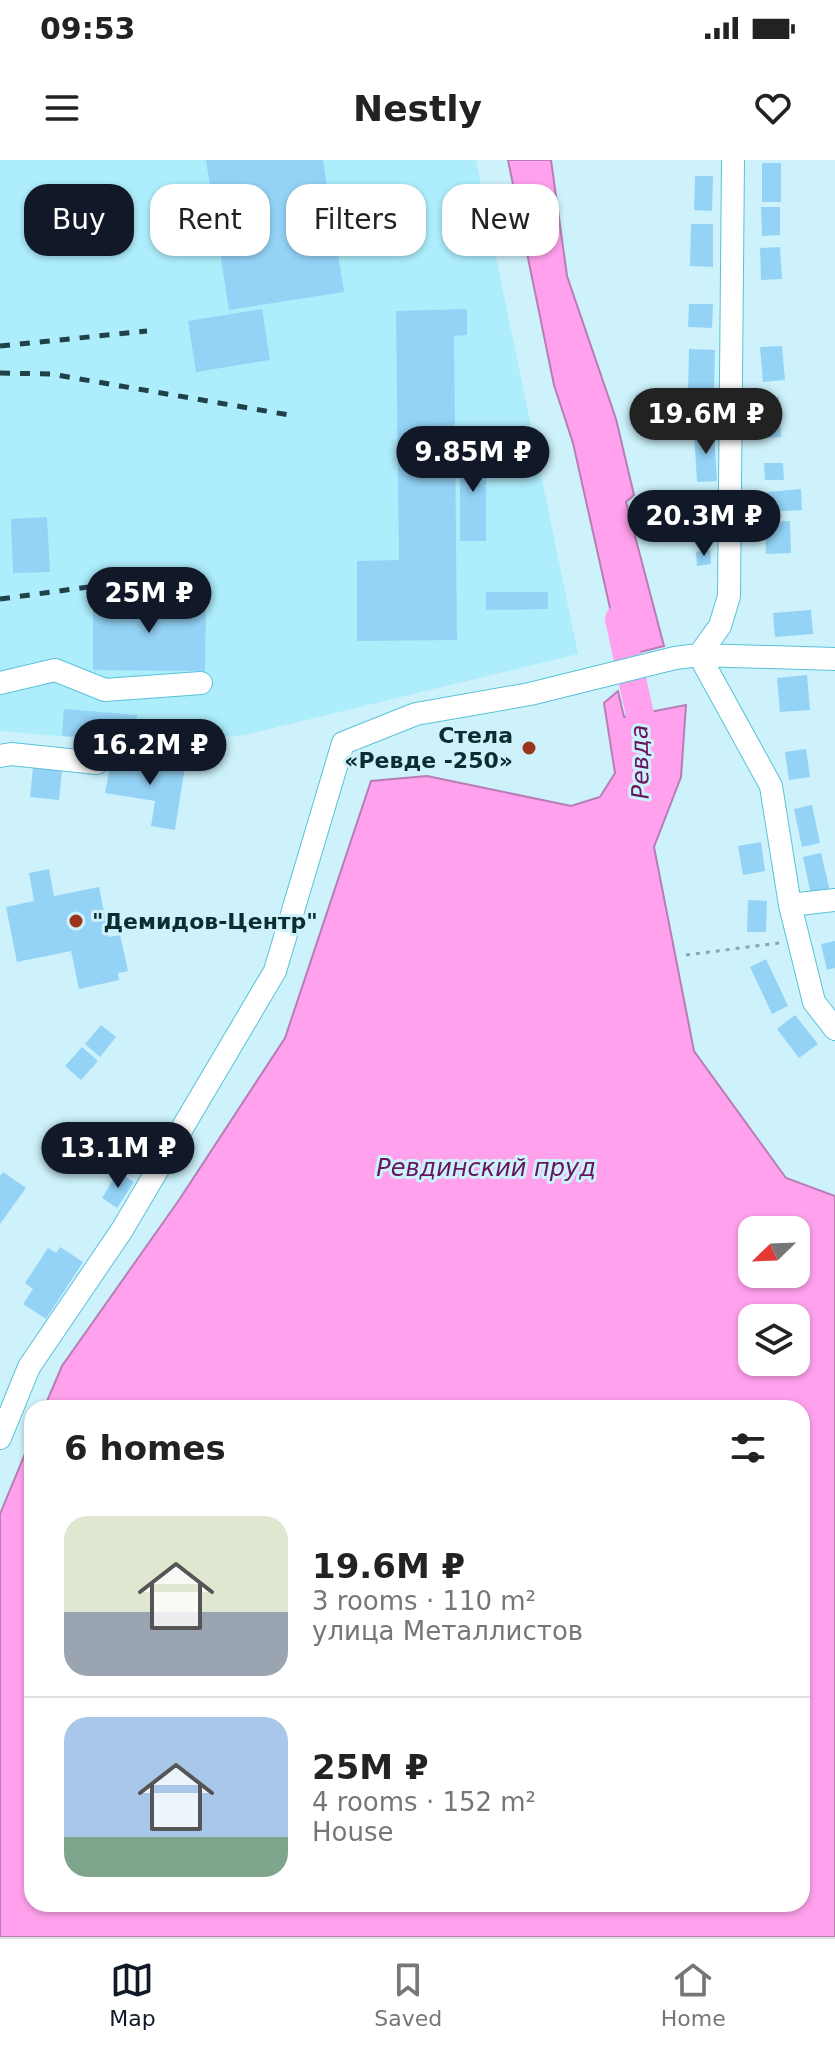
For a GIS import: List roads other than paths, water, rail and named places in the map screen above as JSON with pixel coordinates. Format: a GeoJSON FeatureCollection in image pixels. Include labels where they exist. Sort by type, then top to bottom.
{"type":"FeatureCollection","features":[{"type":"Feature","properties":{"kind":"street"},"geometry":{"type":"LineString","coordinates":[[699,655],[720,626],[729,596],[733,160]]}},
{"type":"Feature","properties":{"kind":"street"},"geometry":{"type":"LineString","coordinates":[[699,655],[771,786],[790,905],[814,1002],[835,1029]]}},
{"type":"Feature","properties":{"kind":"street"},"geometry":{"type":"LineString","coordinates":[[0,1438],[29,1367],[122,1230],[275,971],[343,743],[416,714],[530,694],[675,658],[699,655],[835,659]]}},
{"type":"Feature","properties":{"kind":"street"},"geometry":{"type":"LineString","coordinates":[[0,683],[55,670],[105,690],[201,683]]}},
{"type":"Feature","properties":{"kind":"street"},"geometry":{"type":"LineString","coordinates":[[0,756],[11,754],[97,763]]}},
{"type":"Feature","properties":{"kind":"street"},"geometry":{"type":"LineString","coordinates":[[790,905],[835,900]]}},
{"type":"Feature","properties":{"kind":"water"},"geometry":{"type":"Polygon","coordinates":[[[508,160],[551,160],[554,184],[513,184],[508,160]]]}},
{"type":"Feature","properties":{"kind":"water"},"geometry":{"type":"Polygon","coordinates":[[[559,218],[567,276],[616,419],[634,495],[626,502],[664,646],[621,657],[573,443],[554,385],[528,256],[559,256],[559,218]]]}},
{"type":"Feature","properties":{"kind":"water","name":"Ревдинский пруд"},"geometry":{"type":"Polygon","coordinates":[[[618,691],[624,717],[686,705],[681,777],[654,847],[694,1051],[786,1178],[835,1196],[835,1937],[0,1937],[0,1514],[24,1456],[24,1912],[810,1912],[810,1400],[47,1400],[62,1366],[179,1200],[285,1038],[371,781],[427,776],[571,806],[600,797],[615,773],[604,703],[618,691]]]}},
{"type":"Feature","properties":{"kind":"waterway","name":"Ревда"},"geometry":{"type":"LineString","coordinates":[[619,619],[640,715],[640,751]]}},
{"type":"Feature","properties":{"kind":"railway"},"geometry":{"type":"LineString","coordinates":[[0,346],[147,331]]}},
{"type":"Feature","properties":{"kind":"railway"},"geometry":{"type":"LineString","coordinates":[[0,373],[51,374],[295,416]]}},
{"type":"Feature","properties":{"kind":"railway"},"geometry":{"type":"LineString","coordinates":[[0,599],[162,577]]}},
{"type":"Feature","properties":{"kind":"place","name":"Стела «Ревде -250»"},"geometry":{"type":"Point","coordinates":[529,748]}},
{"type":"Feature","properties":{"kind":"place","name":"\"Демидов-Центр\""},"geometry":{"type":"Point","coordinates":[76,921]}}]}
